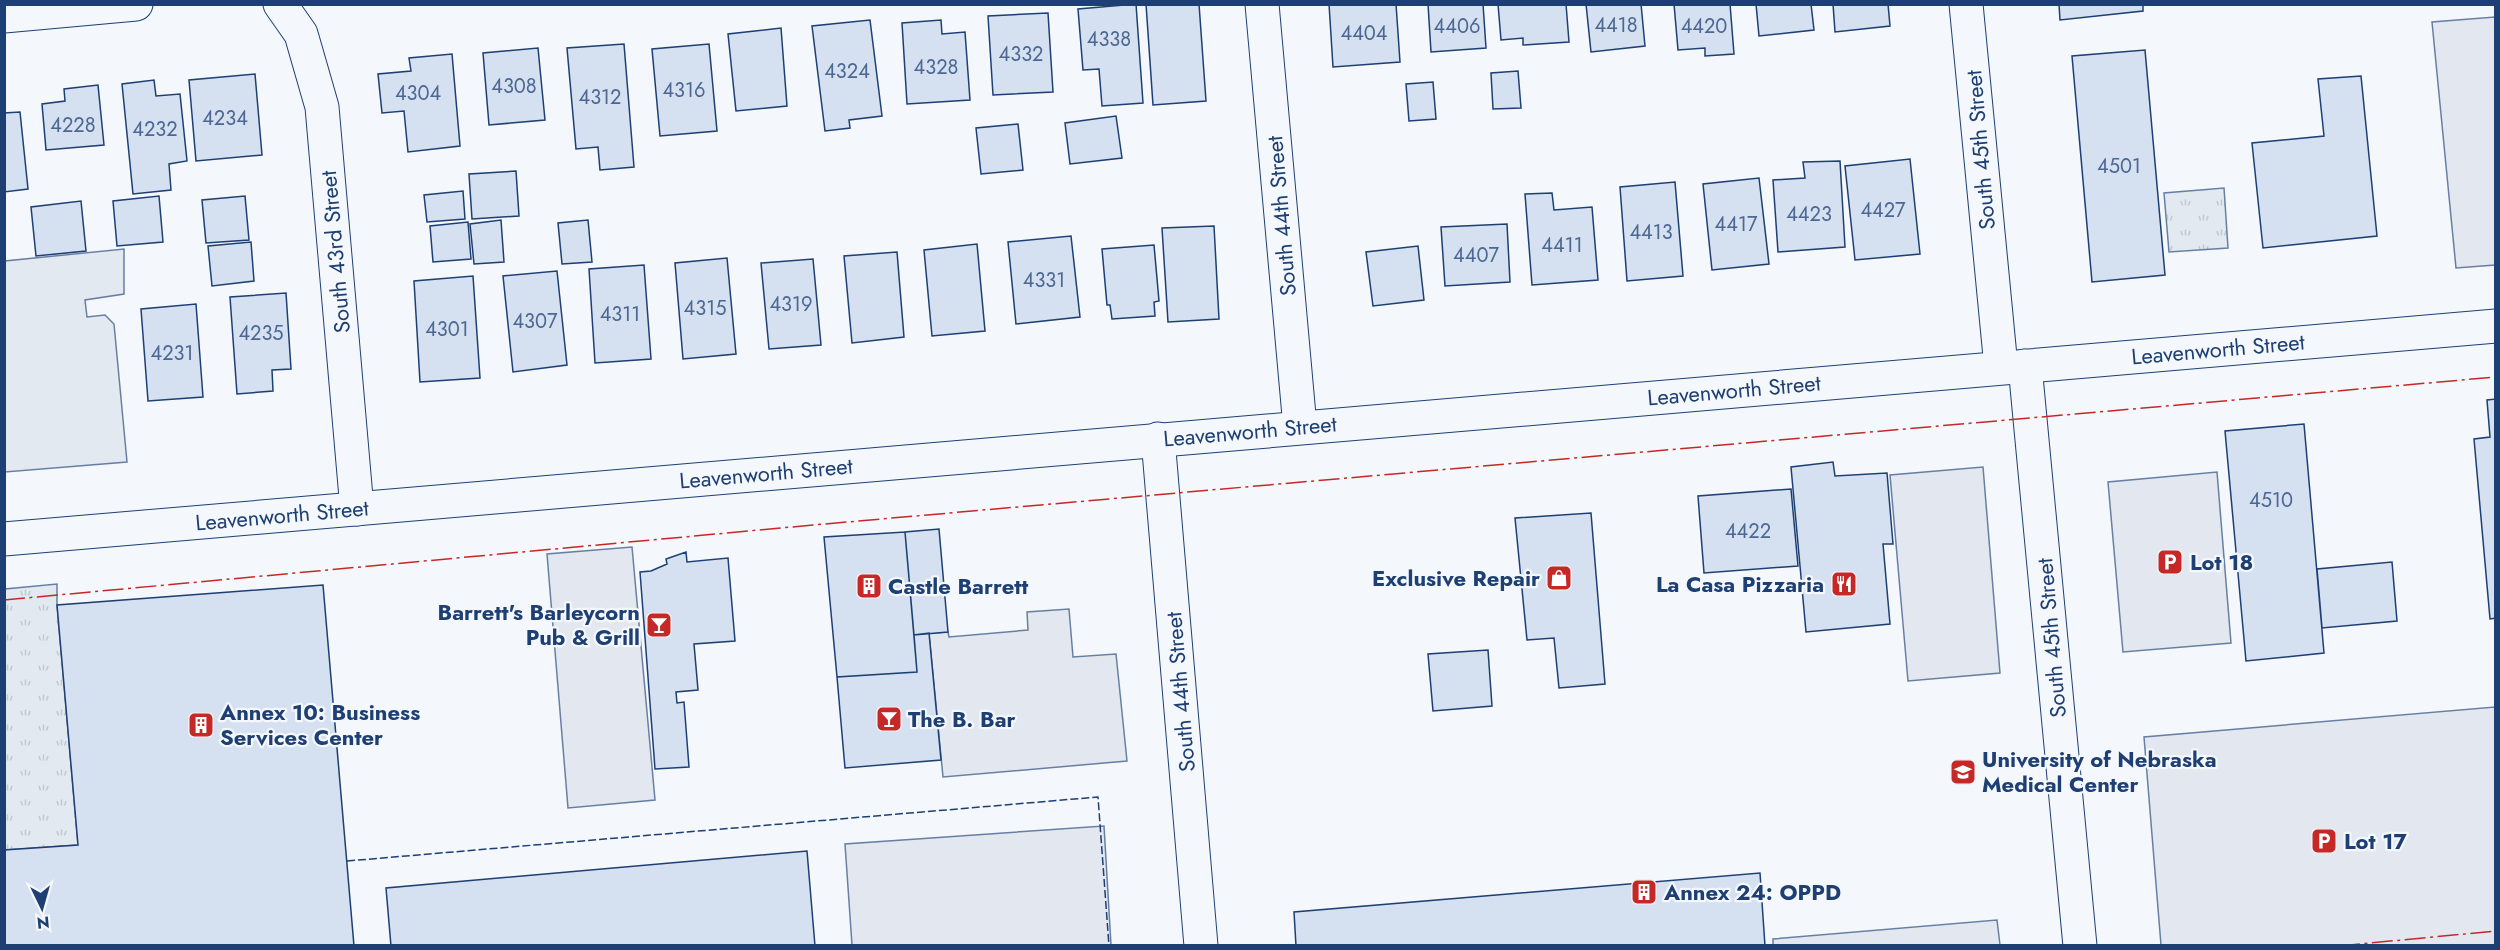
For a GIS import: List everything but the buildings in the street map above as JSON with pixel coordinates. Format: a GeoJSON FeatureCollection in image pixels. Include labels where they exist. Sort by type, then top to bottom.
{"type":"FeatureCollection","features":[{"type":"Feature","properties":{"kind":"street"},"geometry":{"type":"LineString","coordinates":[[4,16],[136,4]]}},
{"type":"Feature","properties":{"kind":"street","name":"South 43rd Street"},"geometry":{"type":"LineString","coordinates":[[280,4],[301,34],[322,107],[357,509]]}},
{"type":"Feature","properties":{"kind":"street","name":"South 44th Street"},"geometry":{"type":"LineString","coordinates":[[1262,4],[1300,427]]}},
{"type":"Feature","properties":{"kind":"street","name":"South 45th Street"},"geometry":{"type":"LineString","coordinates":[[1966,4],[2013,367],[2080,945]]}},
{"type":"Feature","properties":{"kind":"street","name":"Leavenworth Street"},"geometry":{"type":"LineString","coordinates":[[4,539],[2496,326]]}},
{"type":"Feature","properties":{"kind":"street","name":"South 44th Street"},"geometry":{"type":"LineString","coordinates":[[1158,439],[1201,945]]}},
{"type":"Feature","properties":{"kind":"green space"},"geometry":{"type":"Polygon","coordinates":[[[2224,188],[2228,248],[2169,252],[2164,193],[2224,188]]]}},
{"type":"Feature","properties":{"kind":"green space"},"geometry":{"type":"Polygon","coordinates":[[[124,249],[124,294],[85,300],[87,317],[105,315],[114,324],[127,462],[5,472],[5,261],[124,249]]]}},
{"type":"Feature","properties":{"kind":"green space"},"geometry":{"type":"Polygon","coordinates":[[[57,584],[78,845],[5,850],[5,589],[57,584]]]}},
{"type":"Feature","properties":{"kind":"shaded area"},"geometry":{"type":"Polygon","coordinates":[[[2495,17],[2495,265],[2456,268],[2432,22],[2495,17]]]}},
{"type":"Feature","properties":{"kind":"shaded area"},"geometry":{"type":"Polygon","coordinates":[[[1983,467],[2000,673],[1908,681],[1890,475],[1983,467]]]}},
{"type":"Feature","properties":{"kind":"shaded area","name":"Lot 18"},"geometry":{"type":"Polygon","coordinates":[[[2217,472],[2231,643],[2123,652],[2108,482],[2217,472]]]}},
{"type":"Feature","properties":{"kind":"shaded area"},"geometry":{"type":"Polygon","coordinates":[[[632,547],[655,800],[568,808],[547,554],[632,547]]]}},
{"type":"Feature","properties":{"kind":"shaded area"},"geometry":{"type":"Polygon","coordinates":[[[1069,609],[1073,657],[1116,654],[1127,761],[943,777],[929,633],[948,632],[949,637],[1028,630],[1027,612],[1069,609]]]}},
{"type":"Feature","properties":{"kind":"shaded area","name":"Lot 17"},"geometry":{"type":"Polygon","coordinates":[[[2495,707],[2495,945],[2161,945],[2144,737],[2495,707]]]}},
{"type":"Feature","properties":{"kind":"shaded area"},"geometry":{"type":"Polygon","coordinates":[[[1104,826],[1111,945],[852,945],[845,844],[1104,826]]]}},
{"type":"Feature","properties":{"kind":"shaded area"},"geometry":{"type":"Polygon","coordinates":[[[1997,920],[2000,945],[1773,945],[1773,939],[1997,920]]]}},
{"type":"Feature","properties":{"kind":"fence"},"geometry":{"type":"LineString","coordinates":[[347,861],[1098,797],[1109,946]]}},
{"type":"Feature","properties":{"kind":"power"},"geometry":{"type":"LineString","coordinates":[[4,600],[813,525],[2496,377]]}},
{"type":"Feature","properties":{"kind":"power"},"geometry":{"type":"LineString","coordinates":[[2339,946],[2496,931]]}},
{"type":"Feature","properties":{"kind":"place","name":"Lot 18"},"geometry":{"type":"Point","coordinates":[2170,562]}},
{"type":"Feature","properties":{"kind":"place","name":"Exclusive Repair"},"geometry":{"type":"Point","coordinates":[1559,578]}},
{"type":"Feature","properties":{"kind":"place","name":"La Casa Pizzaria"},"geometry":{"type":"Point","coordinates":[1844,584]}},
{"type":"Feature","properties":{"kind":"place","name":"Castle Barrett"},"geometry":{"type":"Point","coordinates":[869,586]}},
{"type":"Feature","properties":{"kind":"place","name":"Barrett's Barleycorn Pub & Grill"},"geometry":{"type":"Point","coordinates":[659,625]}},
{"type":"Feature","properties":{"kind":"place","name":"The B. Bar"},"geometry":{"type":"Point","coordinates":[889,719]}},
{"type":"Feature","properties":{"kind":"place","name":"Annex 10: Business Services Center"},"geometry":{"type":"Point","coordinates":[201,725]}},
{"type":"Feature","properties":{"kind":"place","name":"University of Nebraska Medical Center"},"geometry":{"type":"Point","coordinates":[1963,772]}},
{"type":"Feature","properties":{"kind":"place","name":"Lot 17"},"geometry":{"type":"Point","coordinates":[2324,841]}},
{"type":"Feature","properties":{"kind":"place","name":"Annex 24: OPPD"},"geometry":{"type":"Point","coordinates":[1644,892]}}]}
